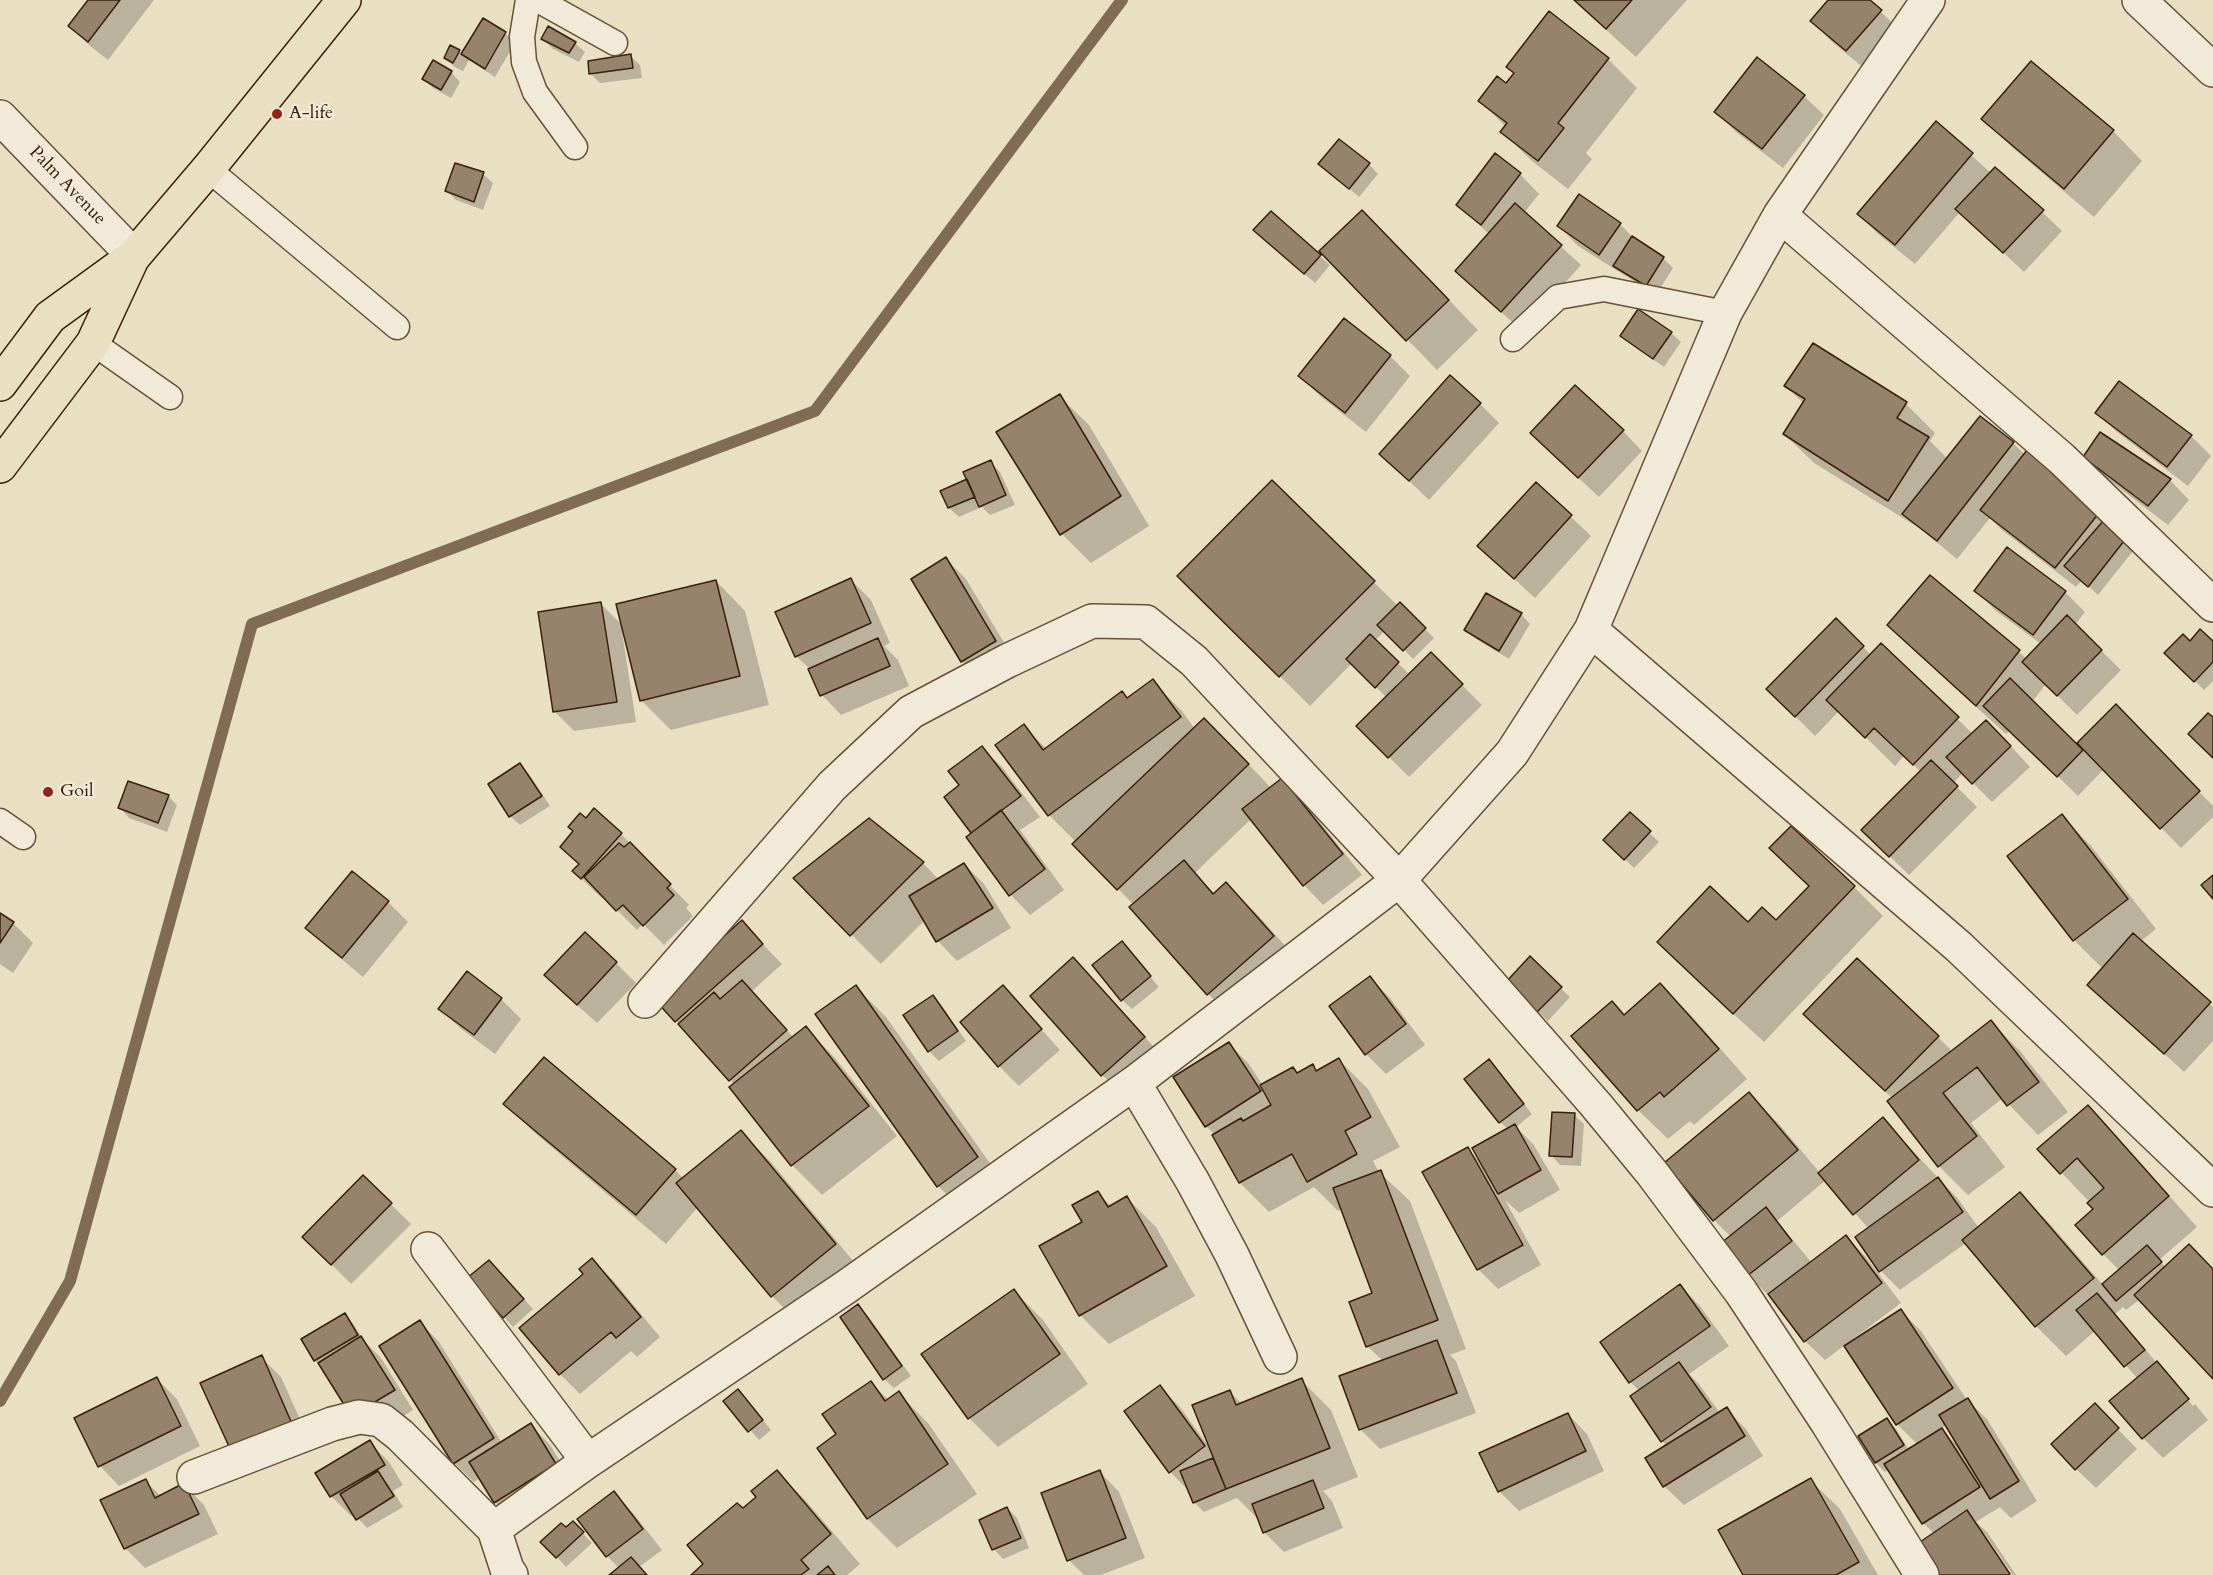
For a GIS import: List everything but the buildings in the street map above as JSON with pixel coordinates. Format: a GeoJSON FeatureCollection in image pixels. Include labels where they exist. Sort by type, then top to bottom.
{"type":"FeatureCollection","features":[{"type":"Feature","properties":{"kind":"main road"},"geometry":{"type":"LineString","coordinates":[[0,384],[51,317],[134,256],[208,169],[344,0]]}},
{"type":"Feature","properties":{"kind":"main road"},"geometry":{"type":"LineString","coordinates":[[0,466],[93,344],[134,256]]}},
{"type":"Feature","properties":{"kind":"street"},"geometry":{"type":"LineString","coordinates":[[494,1529],[588,1461],[846,1287],[1134,1083],[1399,880],[1512,753],[1591,630],[1725,313],[1780,215],[1929,0]]}},
{"type":"Feature","properties":{"kind":"street"},"geometry":{"type":"LineString","coordinates":[[2139,0],[2213,70]]}},
{"type":"Feature","properties":{"kind":"street","name":"Palm Avenue"},"geometry":{"type":"LineString","coordinates":[[0,117],[134,256]]}},
{"type":"Feature","properties":{"kind":"street"},"geometry":{"type":"LineString","coordinates":[[1780,215],[2062,459],[2213,605]]}},
{"type":"Feature","properties":{"kind":"street"},"geometry":{"type":"LineString","coordinates":[[645,1001],[832,786],[911,712],[1007,661],[1092,621],[1146,622],[1194,662],[1399,880],[1596,1104],[1652,1173],[1753,1311],[1827,1422],[1922,1575]]}},
{"type":"Feature","properties":{"kind":"street"},"geometry":{"type":"LineString","coordinates":[[1591,630],[1959,947],[2213,1190]]}},
{"type":"Feature","properties":{"kind":"street"},"geometry":{"type":"LineString","coordinates":[[1134,1083],[1193,1182],[1232,1255],[1280,1358]]}},
{"type":"Feature","properties":{"kind":"street"},"geometry":{"type":"LineString","coordinates":[[428,1249],[588,1461]]}},
{"type":"Feature","properties":{"kind":"street"},"geometry":{"type":"LineString","coordinates":[[194,1477],[332,1424],[359,1417],[381,1420],[400,1435],[494,1529],[511,1575]]}},
{"type":"Feature","properties":{"kind":"lane"},"geometry":{"type":"LineString","coordinates":[[528,0],[522,37],[525,62],[535,92],[575,147]]}},
{"type":"Feature","properties":{"kind":"lane"},"geometry":{"type":"LineString","coordinates":[[538,0],[615,43]]}},
{"type":"Feature","properties":{"kind":"lane"},"geometry":{"type":"LineString","coordinates":[[208,169],[397,327]]}},
{"type":"Feature","properties":{"kind":"lane"},"geometry":{"type":"LineString","coordinates":[[1513,339],[1558,297],[1604,289],[1725,313]]}},
{"type":"Feature","properties":{"kind":"lane"},"geometry":{"type":"LineString","coordinates":[[93,344],[170,397]]}},
{"type":"Feature","properties":{"kind":"lane"},"geometry":{"type":"LineString","coordinates":[[0,821],[23,837]]}},
{"type":"Feature","properties":{"kind":"waterway"},"geometry":{"type":"LineString","coordinates":[[0,1401],[70,1281],[252,624],[815,411],[1122,0]]}},
{"type":"Feature","properties":{"kind":"place","name":"A-life"},"geometry":{"type":"Point","coordinates":[277,114]}},
{"type":"Feature","properties":{"kind":"place","name":"Goil"},"geometry":{"type":"Point","coordinates":[48,792]}}]}
